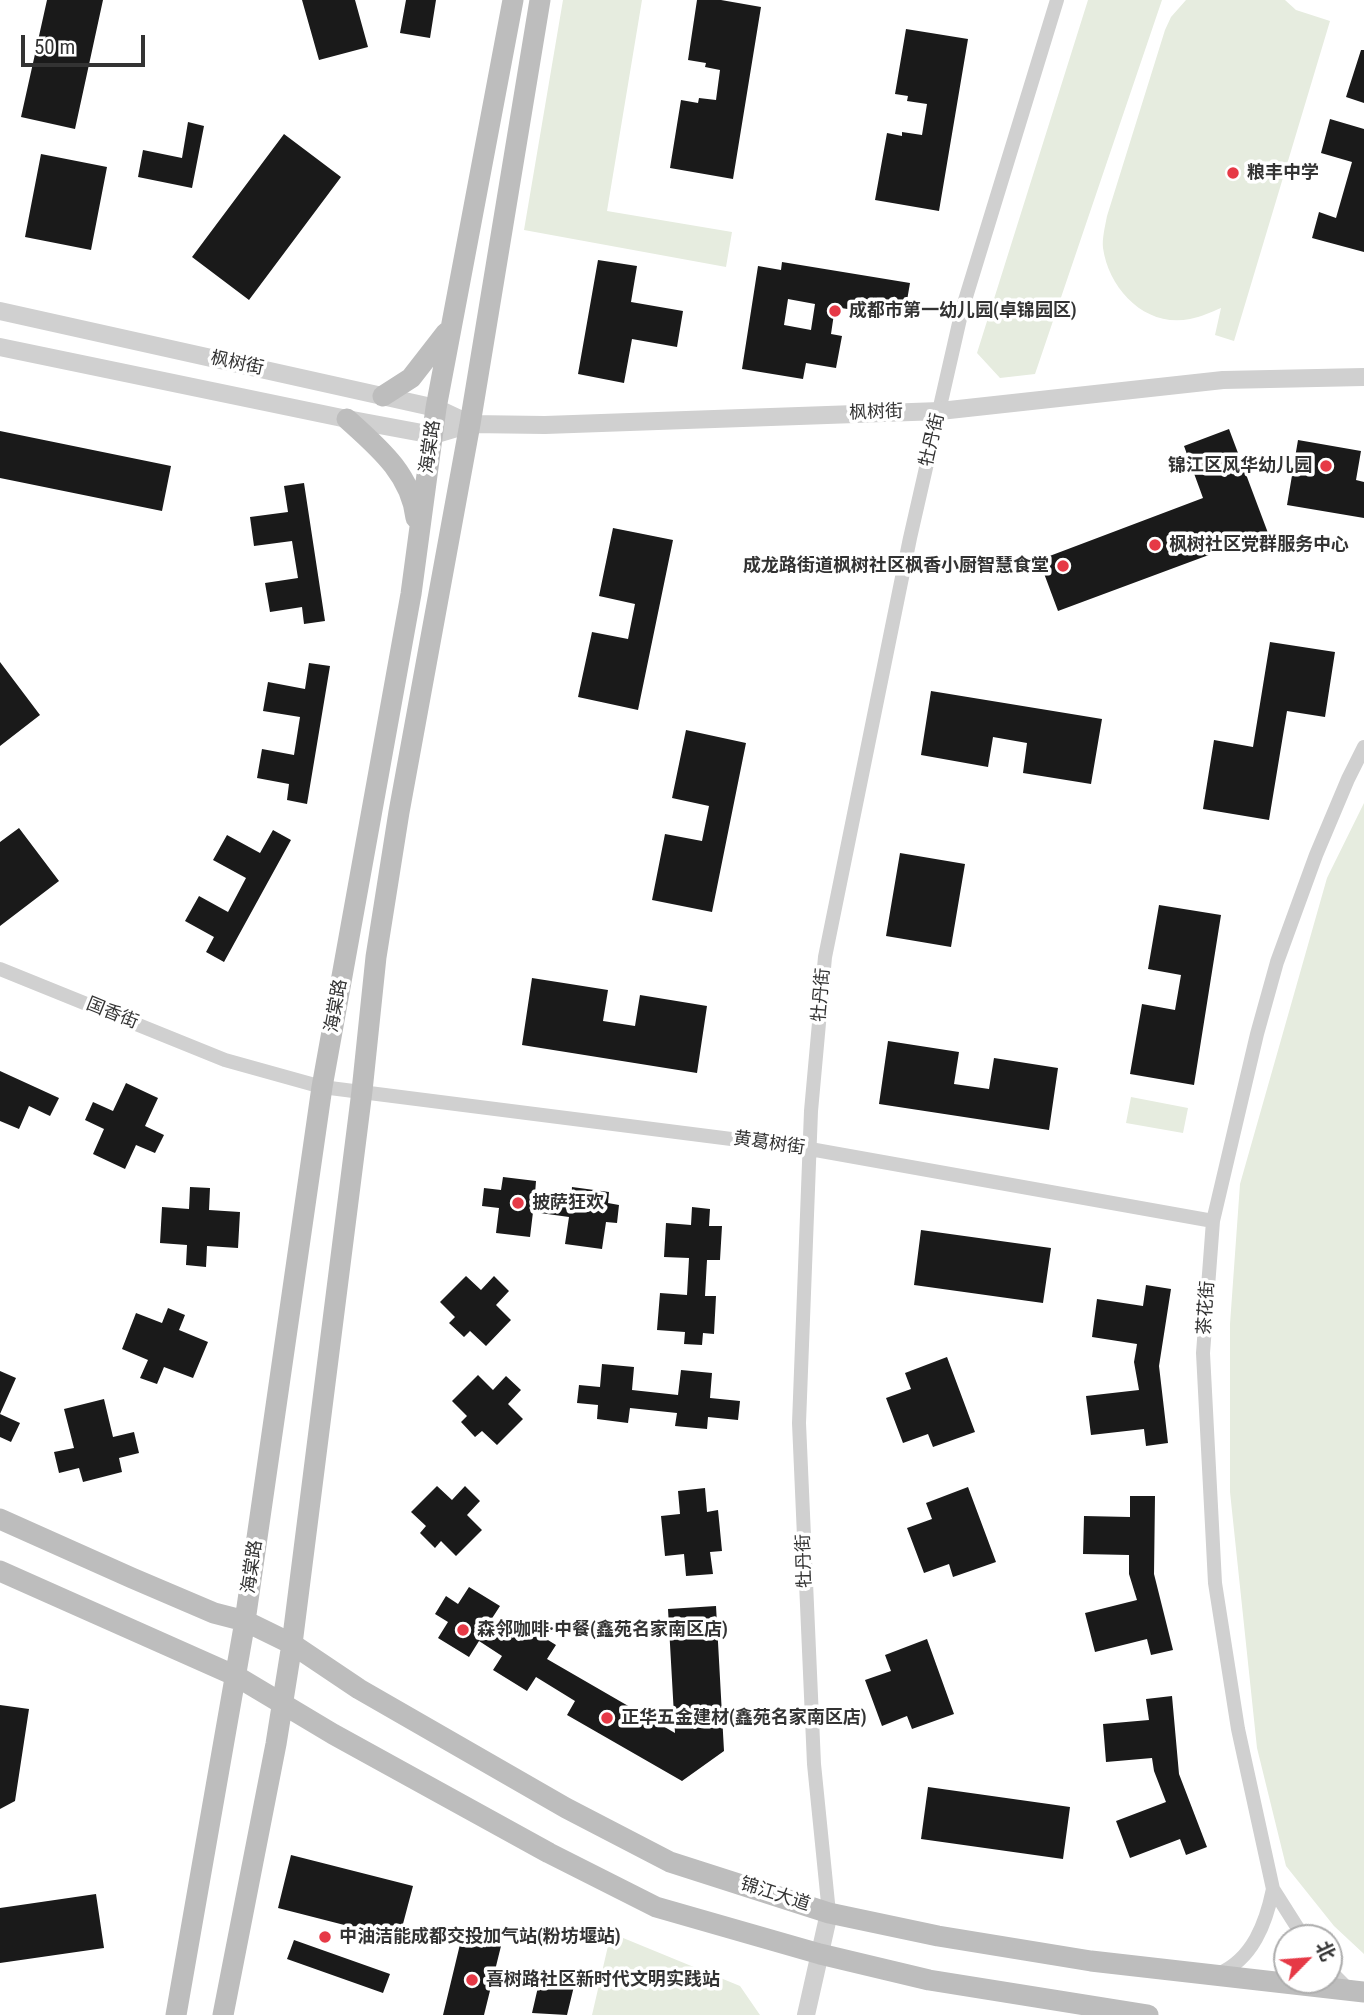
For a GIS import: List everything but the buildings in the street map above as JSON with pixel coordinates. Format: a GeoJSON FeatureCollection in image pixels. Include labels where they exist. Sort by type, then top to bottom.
{"type":"FeatureCollection","features":[{"type":"Feature","properties":{"kind":"main road","name":"海棠路"},"geometry":{"type":"LineString","coordinates":[[176,2015],[245,1621],[322,1087],[402,646],[436,408],[513,0]]}},
{"type":"Feature","properties":{"kind":"main road","name":"海棠路"},"geometry":{"type":"LineString","coordinates":[[223,2015],[292,1644],[362,1091],[376,957],[399,813],[470,424],[540,0]]}},
{"type":"Feature","properties":{"kind":"main road"},"geometry":{"type":"LineString","coordinates":[[383,396],[411,378],[452,326]]}},
{"type":"Feature","properties":{"kind":"main road"},"geometry":{"type":"LineString","coordinates":[[347,419],[406,480],[413,496],[418,543]]}},
{"type":"Feature","properties":{"kind":"main road","name":"锦江大道"},"geometry":{"type":"LineString","coordinates":[[0,1519],[214,1613],[245,1621],[292,1644],[359,1689],[566,1808],[670,1862],[829,1913],[938,1936],[1091,1961],[1364,1992]]}},
{"type":"Feature","properties":{"kind":"main road"},"geometry":{"type":"LineString","coordinates":[[0,1571],[236,1676],[282,1705],[550,1853],[656,1907],[820,1954],[929,1980],[1149,2015]]}},
{"type":"Feature","properties":{"kind":"street","name":"牡丹街"},"geometry":{"type":"LineString","coordinates":[[806,2015],[829,1913],[814,1764],[799,1423],[810,1149],[825,957],[907,551],[962,310],[1056,0]]}},
{"type":"Feature","properties":{"kind":"street","name":"枫树街"},"geometry":{"type":"LineString","coordinates":[[0,311],[436,408],[470,424]]}},
{"type":"Feature","properties":{"kind":"street","name":"枫树街"},"geometry":{"type":"LineString","coordinates":[[0,348],[433,435],[470,424],[558,425],[940,411],[1223,380],[1364,377]]}},
{"type":"Feature","properties":{"kind":"street","name":"茶花街"},"geometry":{"type":"LineString","coordinates":[[1295,1924],[1273,1889],[1238,1729],[1215,1583],[1203,1353],[1213,1221],[1257,1034],[1277,962],[1316,855],[1364,747]]}},
{"type":"Feature","properties":{"kind":"street","name":"国香街"},"geometry":{"type":"LineString","coordinates":[[0,969],[225,1060],[322,1087]]}},
{"type":"Feature","properties":{"kind":"street","name":"黄葛树街"},"geometry":{"type":"LineString","coordinates":[[322,1087],[810,1149],[1213,1221]]}},
{"type":"Feature","properties":{"kind":"street","name":"茶花街"},"geometry":{"type":"LineString","coordinates":[[1209,1976],[1220,1974],[1236,1965],[1253,1944],[1266,1920],[1273,1889]]}},
{"type":"Feature","properties":{"kind":"street"},"geometry":{"type":"LineString","coordinates":[[1343,1984],[1364,1992]]}},
{"type":"Feature","properties":{"kind":"shaded area"},"geometry":{"type":"Polygon","coordinates":[[[563,0],[642,0],[607,211],[732,232],[726,267],[524,230],[563,0]]]}},
{"type":"Feature","properties":{"kind":"shaded area"},"geometry":{"type":"Polygon","coordinates":[[[1088,0],[1162,0],[1035,374],[1000,378],[977,353],[1088,0]]]}},
{"type":"Feature","properties":{"kind":"shaded area"},"geometry":{"type":"Polygon","coordinates":[[[1186,0],[1285,0],[1296,10],[1330,21],[1234,341],[1215,335],[1221,308],[1194,318],[1174,320],[1159,318],[1132,303],[1113,278],[1103,248],[1107,216],[1165,30],[1171,17],[1186,0]]]}},
{"type":"Feature","properties":{"kind":"shaded area"},"geometry":{"type":"Polygon","coordinates":[[[1364,803],[1364,1954],[1343,1934],[1343,1924],[1332,1924],[1286,1866],[1257,1748],[1230,1492],[1230,1324],[1240,1184],[1327,878],[1364,803]]]}},
{"type":"Feature","properties":{"kind":"shaded area"},"geometry":{"type":"Polygon","coordinates":[[[1131,1097],[1188,1108],[1183,1133],[1126,1123],[1131,1097]]]}},
{"type":"Feature","properties":{"kind":"shaded area"},"geometry":{"type":"Polygon","coordinates":[[[611,1933],[740,1986],[760,2015],[592,2015],[611,1933]]]}},
{"type":"Feature","properties":{"kind":"place","name":"粮丰中学"},"geometry":{"type":"Point","coordinates":[1233,173]}},
{"type":"Feature","properties":{"kind":"place","name":"成都市第一幼儿园(卓锦园区)"},"geometry":{"type":"Point","coordinates":[835,311]}},
{"type":"Feature","properties":{"kind":"place","name":"锦江区风华幼儿园"},"geometry":{"type":"Point","coordinates":[1326,466]}},
{"type":"Feature","properties":{"kind":"place","name":"枫树社区党群服务中心"},"geometry":{"type":"Point","coordinates":[1155,545]}},
{"type":"Feature","properties":{"kind":"place","name":"成龙路街道枫树社区枫香小厨智慧食堂"},"geometry":{"type":"Point","coordinates":[1063,566]}},
{"type":"Feature","properties":{"kind":"place","name":"披萨狂欢"},"geometry":{"type":"Point","coordinates":[518,1203]}},
{"type":"Feature","properties":{"kind":"place","name":"森邻咖啡·中餐(鑫苑名家南区店)"},"geometry":{"type":"Point","coordinates":[463,1630]}},
{"type":"Feature","properties":{"kind":"place","name":"正华五金建材(鑫苑名家南区店)"},"geometry":{"type":"Point","coordinates":[607,1718]}},
{"type":"Feature","properties":{"kind":"place","name":"中油洁能成都交投加气站(粉坊堰站)"},"geometry":{"type":"Point","coordinates":[325,1937]}},
{"type":"Feature","properties":{"kind":"place","name":"喜树路社区新时代文明实践站"},"geometry":{"type":"Point","coordinates":[472,1980]}}]}
